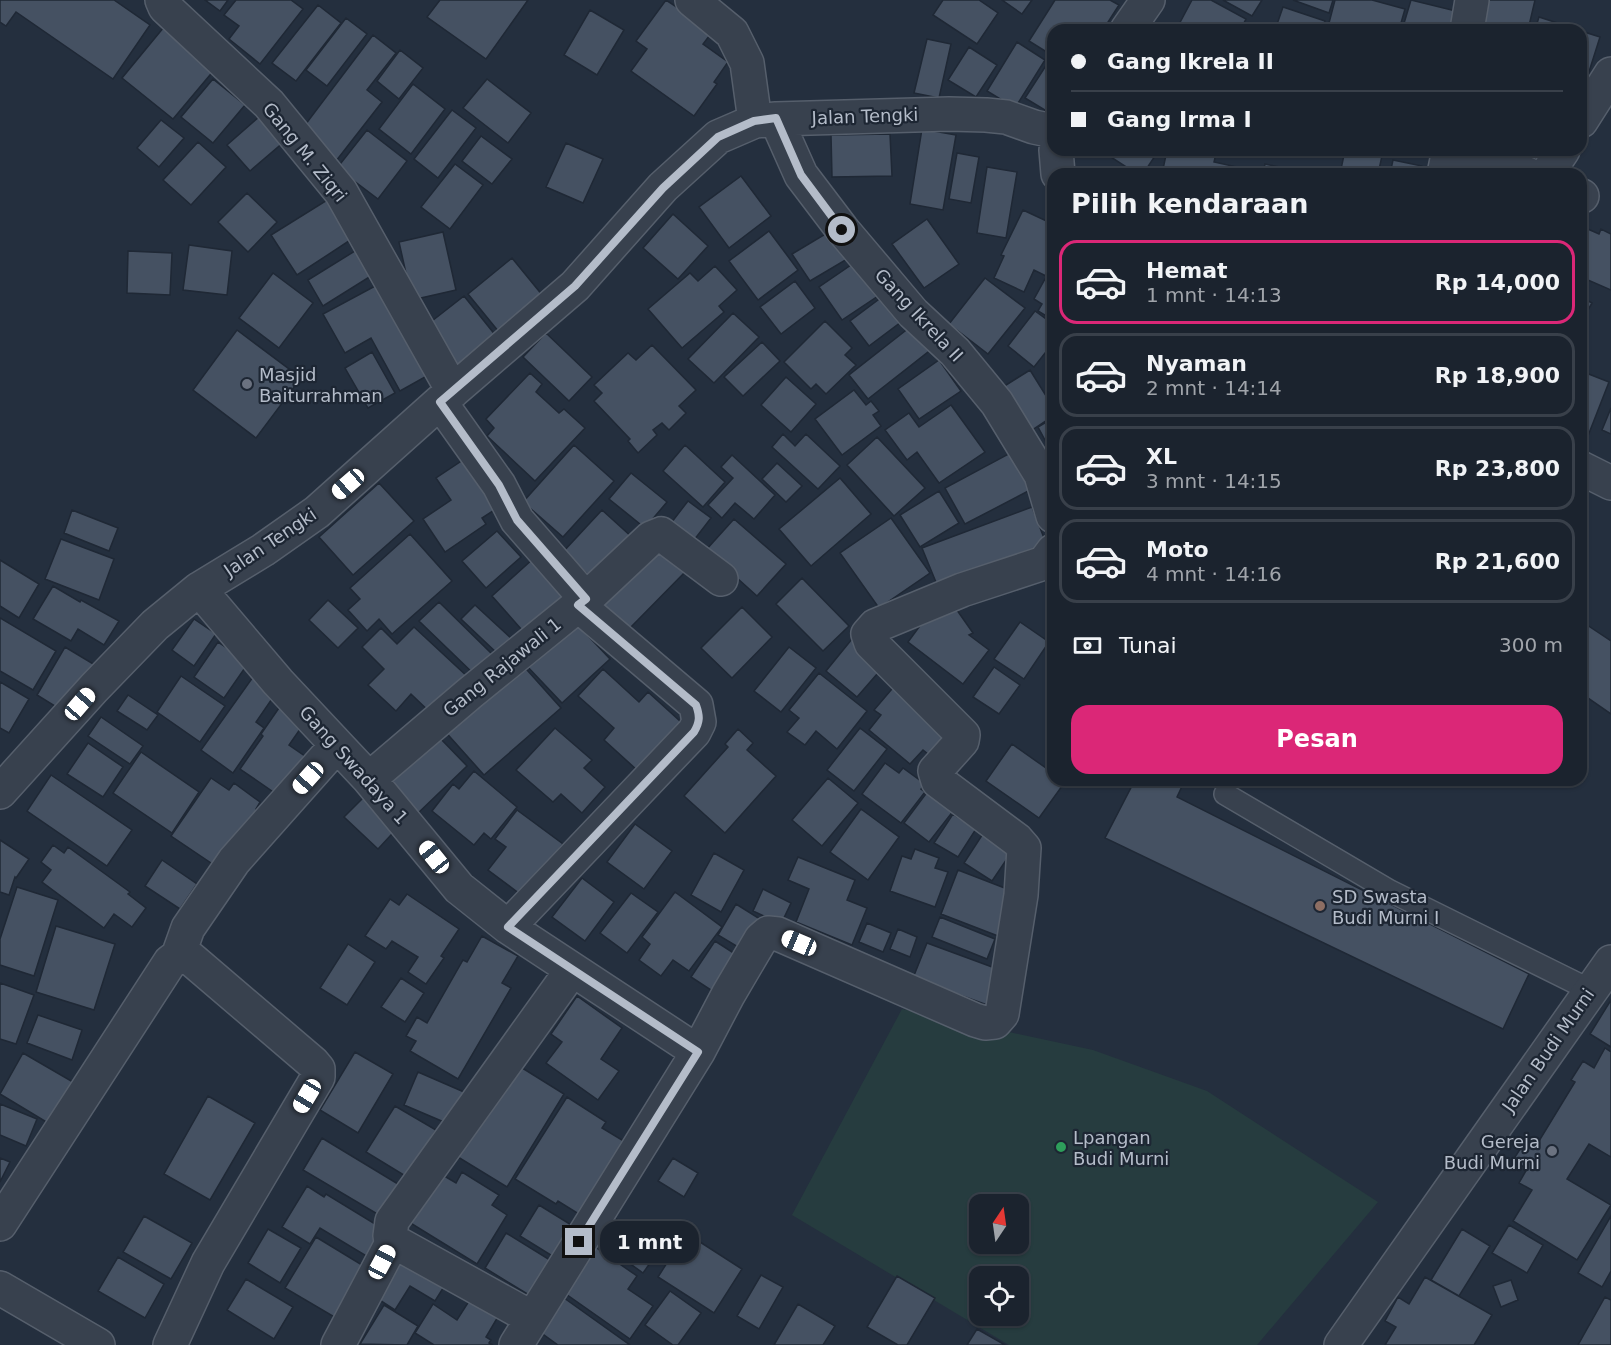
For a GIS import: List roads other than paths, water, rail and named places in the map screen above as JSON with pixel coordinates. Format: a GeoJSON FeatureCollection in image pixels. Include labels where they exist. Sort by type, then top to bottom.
{"type":"FeatureCollection","features":[{"type":"Feature","properties":{"kind":"street","name":"Gang M. Ziqri"},"geometry":{"type":"LineString","coordinates":[[162,0],[165,7],[269,104],[341,192],[446,396],[517,520],[582,602],[696,705],[699,722],[694,732],[508,927]]}},
{"type":"Feature","properties":{"kind":"street","name":"Gang Ikrela II"},"geometry":{"type":"LineString","coordinates":[[692,0],[732,33],[747,63],[765,120],[801,175],[842,230],[913,313],[955,351],[997,403],[1041,475],[1047,489]]}},
{"type":"Feature","properties":{"kind":"street"},"geometry":{"type":"LineString","coordinates":[[1468,24],[1473,0]]}},
{"type":"Feature","properties":{"kind":"street"},"geometry":{"type":"LineString","coordinates":[[1587,112],[1611,74]]}},
{"type":"Feature","properties":{"kind":"street","name":"Jalan Tengki"},"geometry":{"type":"LineString","coordinates":[[0,792],[147,633],[199,589],[263,550],[317,512],[446,396],[575,286],[663,188],[718,137],[765,120],[949,114],[1006,117],[1047,130]]}},
{"type":"Feature","properties":{"kind":"street"},"geometry":{"type":"LineString","coordinates":[[1474,156],[1509,168]]}},
{"type":"Feature","properties":{"kind":"street"},"geometry":{"type":"LineString","coordinates":[[1587,471],[1611,483]]}},
{"type":"Feature","properties":{"kind":"street","name":"Gang Rajawali 1"},"geometry":{"type":"LineString","coordinates":[[369,779],[582,602],[651,538],[661,534],[720,579]]}},
{"type":"Feature","properties":{"kind":"street"},"geometry":{"type":"LineString","coordinates":[[572,970],[392,1221],[390,1236],[393,1241],[521,1338],[698,1052],[761,939],[768,933],[778,934],[975,1020],[985,1023],[996,1022],[1002,1014],[1021,895],[1024,848],[1017,840],[938,781],[935,771],[962,741],[963,735],[871,643],[868,634],[874,626],[962,590],[1044,563],[1047,559]]}},
{"type":"Feature","properties":{"kind":"street","name":"Gang Swadaya 1"},"geometry":{"type":"LineString","coordinates":[[199,589],[278,682],[369,779],[459,888],[508,927],[698,1052]]}},
{"type":"Feature","properties":{"kind":"street"},"geometry":{"type":"LineString","coordinates":[[0,1224],[170,962],[178,956],[188,928],[234,861],[337,745]]}},
{"type":"Feature","properties":{"kind":"street"},"geometry":{"type":"LineString","coordinates":[[172,1339],[208,1263],[318,1077],[318,1069],[313,1063],[190,958],[178,956]]}},
{"type":"Feature","properties":{"kind":"street","name":"Jalan Budi Murni"},"geometry":{"type":"LineString","coordinates":[[1350,1343],[1611,962]]}},
{"type":"Feature","properties":{"kind":"street"},"geometry":{"type":"LineString","coordinates":[[338,1345],[393,1241]]}},
{"type":"Feature","properties":{"kind":"street"},"geometry":{"type":"LineString","coordinates":[[0,1288],[98,1345]]}},
{"type":"Feature","properties":{"kind":"lane"},"geometry":{"type":"LineString","coordinates":[[1225,794],[1390,891],[1590,990]]}},
{"type":"Feature","properties":{"kind":"place","name":"Masjid Baiturrahman"},"geometry":{"type":"Point","coordinates":[247,384]}},
{"type":"Feature","properties":{"kind":"place","name":"SD Swasta Budi Murni I"},"geometry":{"type":"Point","coordinates":[1320,906]}},
{"type":"Feature","properties":{"kind":"place","name":"Lpangan Budi Murni"},"geometry":{"type":"Point","coordinates":[1061,1147]}},
{"type":"Feature","properties":{"kind":"place","name":"Gereja Budi Murni"},"geometry":{"type":"Point","coordinates":[1552,1151]}}]}
